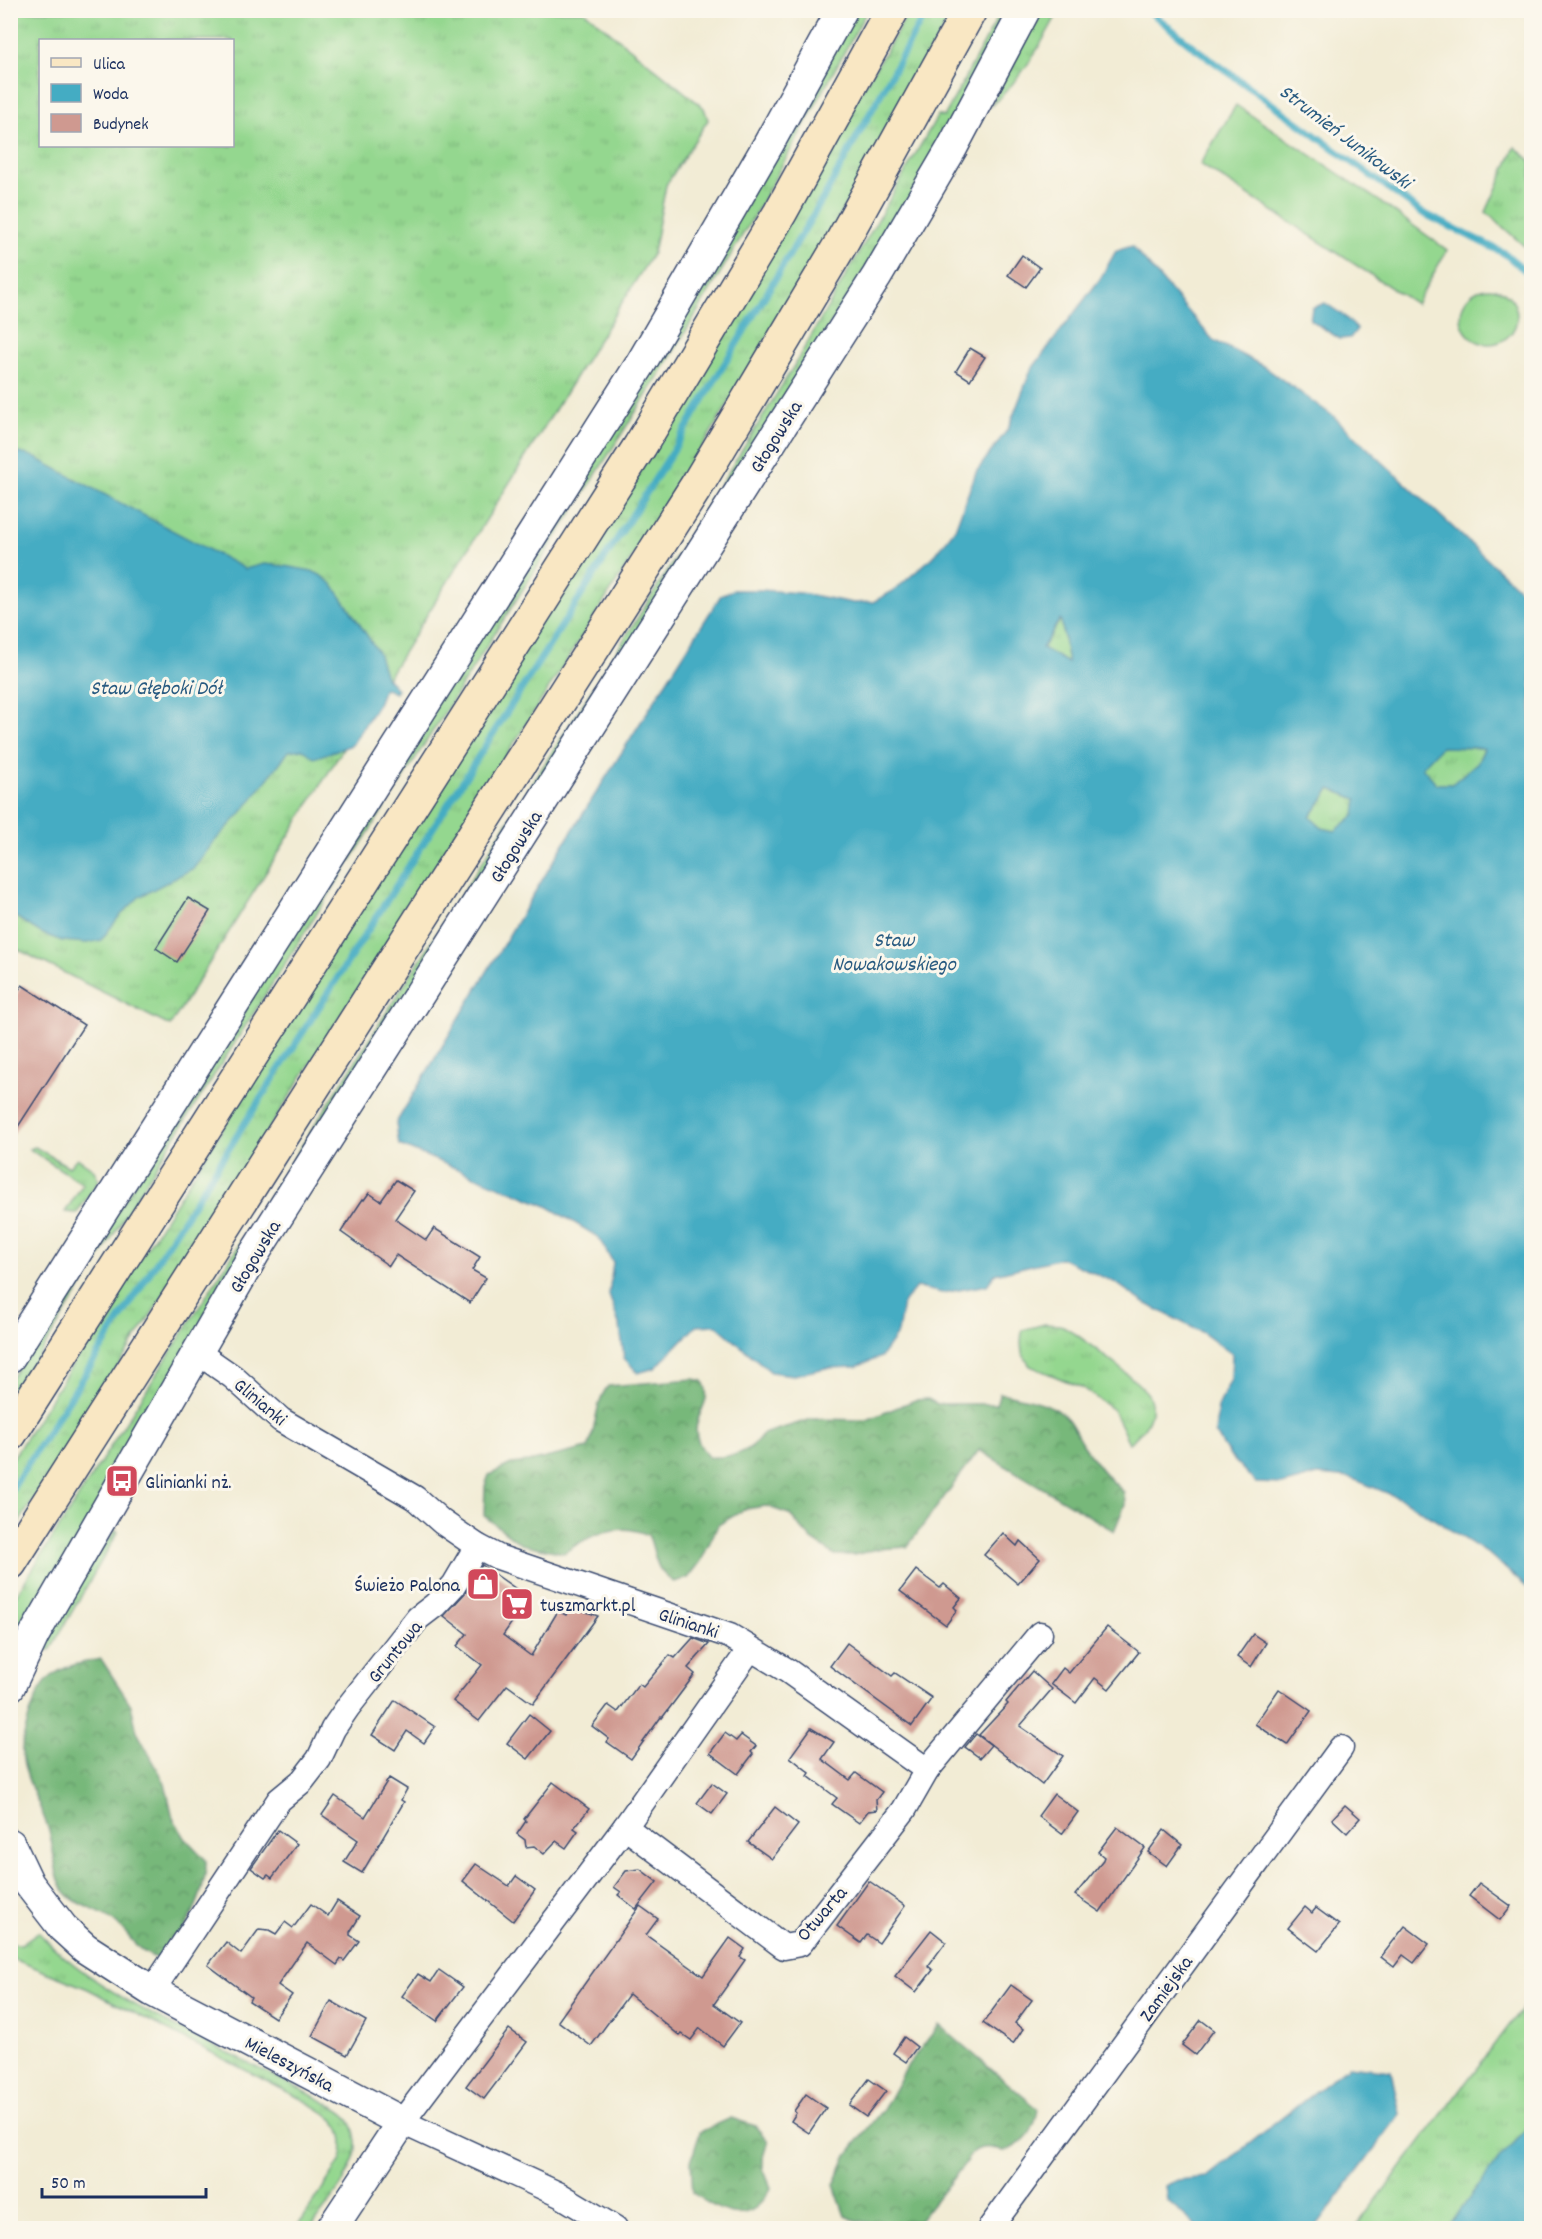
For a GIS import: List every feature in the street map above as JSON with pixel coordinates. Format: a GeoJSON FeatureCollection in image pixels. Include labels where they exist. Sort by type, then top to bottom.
{"type":"FeatureCollection","features":[{"type":"Feature","properties":{"kind":"main road"},"geometry":{"type":"LineString","coordinates":[[10,1434],[640,446],[780,213],[892,10]]}},
{"type":"Feature","properties":{"kind":"main road","name":"Głogowska"},"geometry":{"type":"LineString","coordinates":[[10,1563],[699,482],[839,247],[970,10]]}},
{"type":"Feature","properties":{"kind":"street"},"geometry":{"type":"LineString","coordinates":[[10,1357],[640,365],[757,165],[842,10]]}},
{"type":"Feature","properties":{"kind":"street","name":"Głogowska"},"geometry":{"type":"LineString","coordinates":[[11,1685],[34,1635],[196,1352],[267,1234],[877,276],[952,148],[1025,10]]}},
{"type":"Feature","properties":{"kind":"street","name":"Glinianki"},"geometry":{"type":"LineString","coordinates":[[196,1352],[233,1377],[281,1420],[415,1498],[442,1522],[477,1546],[508,1560],[730,1636],[788,1671],[927,1770]]}},
{"type":"Feature","properties":{"kind":"street","name":"Gruntowa"},"geometry":{"type":"LineString","coordinates":[[152,1991],[279,1800],[302,1781],[319,1759],[333,1729],[348,1707],[418,1618],[435,1605],[454,1585],[477,1546]]}},
{"type":"Feature","properties":{"kind":"street"},"geometry":{"type":"LineString","coordinates":[[927,1770],[1040,1634]]}},
{"type":"Feature","properties":{"kind":"street"},"geometry":{"type":"LineString","coordinates":[[332,2229],[402,2122],[625,1827],[750,1649]]}},
{"type":"Feature","properties":{"kind":"street","name":"Zamiejska"},"geometry":{"type":"LineString","coordinates":[[990,2229],[1341,1748]]}},
{"type":"Feature","properties":{"kind":"street","name":"Otwarta"},"geometry":{"type":"LineString","coordinates":[[625,1827],[784,1947],[800,1944],[904,1810],[927,1770]]}},
{"type":"Feature","properties":{"kind":"street","name":"Mieleszyńska"},"geometry":{"type":"LineString","coordinates":[[10,1844],[29,1884],[63,1928],[85,1948],[152,1991],[402,2122],[560,2195],[615,2229]]}},
{"type":"Feature","properties":{"kind":"green space"},"geometry":{"type":"Polygon","coordinates":[[[10,11],[584,11],[704,108],[708,120],[666,185],[653,253],[170,1026],[11,946],[10,11]]]}},
{"type":"Feature","properties":{"kind":"green space"},"geometry":{"type":"Polygon","coordinates":[[[855,11],[867,11],[758,209],[668,361],[138,1195],[11,1401],[11,1379],[130,1191],[855,11]]]}},
{"type":"Feature","properties":{"kind":"green space"},"geometry":{"type":"Polygon","coordinates":[[[909,11],[953,11],[826,240],[706,441],[11,1535],[11,1461],[234,1111],[909,11]]]}},
{"type":"Feature","properties":{"kind":"green space"},"geometry":{"type":"Polygon","coordinates":[[[1001,11],[1010,11],[925,172],[18,1638],[13,1636],[11,1640],[11,1603],[675,559],[795,364],[938,115],[944,117],[1001,11]]]}},
{"type":"Feature","properties":{"kind":"green space"},"geometry":{"type":"Polygon","coordinates":[[[1038,11],[1059,11],[1029,62],[1012,85],[990,107],[1038,11]]]}},
{"type":"Feature","properties":{"kind":"green space"},"geometry":{"type":"Polygon","coordinates":[[[1236,105],[1378,200],[1447,250],[1416,304],[1200,164],[1236,105]]]}},
{"type":"Feature","properties":{"kind":"green space"},"geometry":{"type":"Polygon","coordinates":[[[1515,147],[1531,161],[1531,252],[1486,212],[1515,147]]]}},
{"type":"Feature","properties":{"kind":"green space"},"geometry":{"type":"Polygon","coordinates":[[[1483,288],[1495,288],[1505,292],[1513,300],[1517,316],[1513,332],[1505,340],[1495,344],[1483,344],[1473,340],[1465,332],[1461,322],[1461,310],[1465,300],[1473,292],[1483,288]]]}},
{"type":"Feature","properties":{"kind":"green space"},"geometry":{"type":"Polygon","coordinates":[[[1061,619],[1068,663],[1042,648],[1061,619]]]}},
{"type":"Feature","properties":{"kind":"green space"},"geometry":{"type":"Polygon","coordinates":[[[1441,747],[1484,748],[1478,762],[1452,784],[1437,784],[1421,767],[1441,747]]]}},
{"type":"Feature","properties":{"kind":"green space"},"geometry":{"type":"Polygon","coordinates":[[[1330,789],[1357,799],[1356,815],[1335,831],[1322,828],[1310,817],[1330,789]]]}},
{"type":"Feature","properties":{"kind":"green space"},"geometry":{"type":"Polygon","coordinates":[[[35,1147],[69,1167],[77,1158],[93,1169],[99,1180],[77,1213],[65,1212],[83,1184],[29,1149],[35,1147]]]}},
{"type":"Feature","properties":{"kind":"green space"},"geometry":{"type":"Polygon","coordinates":[[[1045,1324],[1061,1325],[1070,1330],[1145,1390],[1151,1403],[1150,1417],[1144,1429],[1129,1443],[1113,1410],[1081,1387],[1030,1366],[1022,1353],[1022,1330],[1045,1324]]]}},
{"type":"Feature","properties":{"kind":"green space"},"geometry":{"type":"Polygon","coordinates":[[[694,1379],[703,1381],[706,1391],[706,1399],[696,1433],[708,1457],[724,1457],[739,1453],[752,1446],[763,1434],[812,1419],[867,1420],[915,1400],[928,1399],[937,1404],[996,1404],[1000,1393],[1037,1401],[1066,1417],[1096,1463],[1124,1492],[1125,1504],[1114,1531],[979,1450],[907,1547],[877,1549],[854,1555],[835,1555],[812,1540],[789,1514],[766,1506],[745,1509],[718,1525],[701,1561],[688,1578],[674,1582],[659,1567],[648,1535],[637,1531],[626,1529],[604,1532],[564,1553],[521,1544],[484,1516],[485,1486],[489,1475],[511,1464],[588,1448],[600,1400],[608,1386],[694,1379]]]}},
{"type":"Feature","properties":{"kind":"green space"},"geometry":{"type":"Polygon","coordinates":[[[116,1530],[118,1532],[50,1650],[40,1649],[93,1560],[116,1530]]]}},
{"type":"Feature","properties":{"kind":"green space"},"geometry":{"type":"Polygon","coordinates":[[[101,1659],[131,1705],[137,1732],[165,1783],[173,1818],[185,1838],[206,1860],[203,1886],[192,1915],[177,1941],[158,1958],[140,1948],[111,1919],[77,1902],[66,1893],[56,1871],[49,1831],[24,1763],[22,1749],[25,1730],[34,1702],[46,1681],[73,1665],[101,1659]]]}},
{"type":"Feature","properties":{"kind":"green space"},"geometry":{"type":"Polygon","coordinates":[[[38,1932],[62,1955],[117,1994],[179,2029],[321,2100],[346,2116],[353,2128],[356,2152],[340,2187],[311,2228],[297,2228],[341,2160],[343,2138],[337,2124],[307,2102],[88,1989],[11,1958],[11,1944],[21,1944],[38,1932]]]}},
{"type":"Feature","properties":{"kind":"green space"},"geometry":{"type":"Polygon","coordinates":[[[1531,1997],[1531,2228],[1355,2228],[1531,1997]]]}},
{"type":"Feature","properties":{"kind":"green space"},"geometry":{"type":"Polygon","coordinates":[[[939,2025],[1038,2109],[1034,2124],[1028,2136],[1011,2149],[1003,2152],[987,2147],[973,2153],[919,2221],[872,2223],[845,2216],[834,2185],[847,2155],[886,2105],[908,2065],[939,2025]]]}},
{"type":"Feature","properties":{"kind":"green space"},"geometry":{"type":"Polygon","coordinates":[[[731,2118],[755,2126],[768,2141],[763,2157],[763,2168],[771,2188],[763,2201],[745,2213],[735,2213],[714,2207],[693,2193],[691,2161],[700,2132],[731,2118]]]}},
{"type":"Feature","properties":{"kind":"water","name":"Staw Nowakowskiego"},"geometry":{"type":"Polygon","coordinates":[[[1132,246],[1213,340],[1263,366],[1333,416],[1531,600],[1531,1591],[1490,1555],[1404,1500],[1351,1478],[1318,1475],[1285,1484],[1256,1483],[1230,1456],[1215,1433],[1218,1407],[1231,1379],[1232,1354],[1203,1333],[1143,1302],[1116,1283],[1061,1258],[995,1274],[987,1285],[942,1293],[916,1287],[903,1303],[898,1333],[881,1357],[856,1367],[826,1368],[794,1375],[771,1372],[716,1325],[696,1326],[655,1368],[638,1373],[624,1358],[620,1327],[609,1295],[613,1262],[598,1237],[547,1206],[399,1145],[396,1123],[562,847],[721,595],[733,590],[761,590],[801,593],[853,603],[873,602],[895,590],[936,554],[955,529],[976,472],[1008,429],[1031,370],[1100,279],[1116,251],[1132,246]],[[1061,620],[1042,648],[1068,663],[1061,620]],[[1441,747],[1422,767],[1437,784],[1452,784],[1478,762],[1484,749],[1441,747]],[[1330,789],[1310,817],[1322,828],[1335,831],[1355,815],[1357,799],[1330,789]]]}},
{"type":"Feature","properties":{"kind":"water"},"geometry":{"type":"Polygon","coordinates":[[[1325,303],[1343,315],[1357,329],[1350,338],[1340,339],[1310,320],[1312,308],[1325,303]]]}},
{"type":"Feature","properties":{"kind":"water","name":"Staw Głęboki Dół"},"geometry":{"type":"Polygon","coordinates":[[[11,451],[32,456],[245,569],[264,564],[312,571],[320,575],[332,584],[347,605],[378,652],[386,677],[397,689],[395,693],[384,688],[378,704],[352,745],[314,758],[303,749],[289,751],[242,812],[213,843],[194,868],[139,897],[118,918],[101,940],[87,943],[62,941],[41,933],[11,914],[11,451]]]}},
{"type":"Feature","properties":{"kind":"water"},"geometry":{"type":"Polygon","coordinates":[[[1348,2066],[1391,2071],[1400,2114],[1315,2228],[1199,2228],[1167,2200],[1165,2186],[1178,2180],[1207,2177],[1348,2066]]]}},
{"type":"Feature","properties":{"kind":"water"},"geometry":{"type":"Polygon","coordinates":[[[1531,2126],[1531,2228],[1447,2228],[1501,2156],[1531,2126]]]}},
{"type":"Feature","properties":{"kind":"building"},"geometry":{"type":"Polygon","coordinates":[[[1022,255],[1040,268],[1026,287],[1008,275],[1022,255]]]}},
{"type":"Feature","properties":{"kind":"building"},"geometry":{"type":"Polygon","coordinates":[[[970,348],[985,357],[970,380],[956,371],[970,348]]]}},
{"type":"Feature","properties":{"kind":"building"},"geometry":{"type":"Polygon","coordinates":[[[188,898],[210,911],[177,962],[156,948],[188,898]]]}},
{"type":"Feature","properties":{"kind":"building"},"geometry":{"type":"Polygon","coordinates":[[[22,985],[84,1025],[10,1139],[10,1003],[22,985]]]}},
{"type":"Feature","properties":{"kind":"building"},"geometry":{"type":"Polygon","coordinates":[[[396,1180],[414,1191],[395,1219],[426,1240],[434,1228],[480,1257],[472,1270],[486,1278],[470,1303],[396,1255],[389,1266],[341,1232],[369,1193],[381,1201],[396,1180]]]}},
{"type":"Feature","properties":{"kind":"building"},"geometry":{"type":"Polygon","coordinates":[[[1003,1533],[1017,1546],[1020,1541],[1040,1559],[1018,1584],[984,1555],[1003,1533]]]}},
{"type":"Feature","properties":{"kind":"building"},"geometry":{"type":"Polygon","coordinates":[[[482,1565],[529,1598],[503,1635],[531,1656],[558,1611],[566,1615],[570,1606],[598,1616],[533,1704],[507,1685],[479,1721],[453,1701],[482,1665],[457,1646],[467,1634],[444,1616],[466,1592],[482,1565]]]}},
{"type":"Feature","properties":{"kind":"building"},"geometry":{"type":"Polygon","coordinates":[[[916,1570],[940,1588],[944,1584],[961,1598],[954,1607],[957,1610],[946,1625],[900,1591],[916,1570]]]}},
{"type":"Feature","properties":{"kind":"building"},"geometry":{"type":"Polygon","coordinates":[[[1107,1627],[1139,1652],[1109,1689],[1095,1678],[1076,1703],[1051,1684],[1063,1668],[1069,1673],[1107,1627]]]}},
{"type":"Feature","properties":{"kind":"building"},"geometry":{"type":"Polygon","coordinates":[[[1253,1634],[1266,1643],[1251,1667],[1237,1657],[1253,1634]]]}},
{"type":"Feature","properties":{"kind":"building"},"geometry":{"type":"Polygon","coordinates":[[[693,1638],[709,1644],[688,1668],[695,1674],[631,1759],[607,1742],[609,1739],[592,1726],[608,1705],[618,1712],[639,1684],[643,1687],[670,1655],[675,1658],[693,1638]]]}},
{"type":"Feature","properties":{"kind":"building"},"geometry":{"type":"Polygon","coordinates":[[[847,1643],[892,1676],[895,1673],[932,1698],[912,1726],[830,1666],[847,1643]]]}},
{"type":"Feature","properties":{"kind":"building"},"geometry":{"type":"Polygon","coordinates":[[[1032,1671],[1052,1689],[1020,1726],[1063,1756],[1042,1785],[979,1735],[1008,1704],[1006,1702],[1032,1671]]]}},
{"type":"Feature","properties":{"kind":"building"},"geometry":{"type":"Polygon","coordinates":[[[1279,1689],[1311,1711],[1287,1745],[1255,1724],[1279,1689]]]}},
{"type":"Feature","properties":{"kind":"building"},"geometry":{"type":"Polygon","coordinates":[[[395,1700],[435,1727],[424,1743],[407,1731],[395,1750],[372,1735],[395,1700]]]}},
{"type":"Feature","properties":{"kind":"building"},"geometry":{"type":"Polygon","coordinates":[[[529,1714],[550,1731],[528,1759],[507,1743],[529,1714]]]}},
{"type":"Feature","properties":{"kind":"building"},"geometry":{"type":"Polygon","coordinates":[[[811,1728],[834,1742],[822,1759],[850,1780],[856,1773],[882,1792],[876,1800],[877,1810],[868,1811],[859,1823],[832,1804],[837,1798],[808,1776],[810,1773],[790,1757],[811,1728]]]}},
{"type":"Feature","properties":{"kind":"building"},"geometry":{"type":"Polygon","coordinates":[[[725,1733],[736,1741],[741,1735],[756,1746],[751,1752],[753,1754],[738,1774],[710,1753],[725,1733]]]}},
{"type":"Feature","properties":{"kind":"building"},"geometry":{"type":"Polygon","coordinates":[[[976,1734],[991,1745],[980,1758],[965,1747],[976,1734]]]}},
{"type":"Feature","properties":{"kind":"building"},"geometry":{"type":"Polygon","coordinates":[[[389,1778],[407,1789],[401,1800],[404,1802],[362,1873],[344,1862],[358,1840],[322,1815],[335,1796],[365,1817],[389,1778]]]}},
{"type":"Feature","properties":{"kind":"building"},"geometry":{"type":"Polygon","coordinates":[[[553,1782],[589,1809],[574,1828],[578,1831],[566,1848],[556,1841],[544,1854],[534,1846],[526,1847],[525,1840],[517,1834],[526,1821],[524,1819],[553,1782]]]}},
{"type":"Feature","properties":{"kind":"building"},"geometry":{"type":"Polygon","coordinates":[[[712,1783],[727,1794],[712,1814],[697,1803],[712,1783]]]}},
{"type":"Feature","properties":{"kind":"building"},"geometry":{"type":"Polygon","coordinates":[[[1054,1794],[1078,1812],[1062,1834],[1038,1816],[1054,1794]]]}},
{"type":"Feature","properties":{"kind":"building"},"geometry":{"type":"Polygon","coordinates":[[[1345,1805],[1360,1818],[1347,1833],[1332,1819],[1345,1805]]]}},
{"type":"Feature","properties":{"kind":"building"},"geometry":{"type":"Polygon","coordinates":[[[775,1807],[798,1825],[772,1859],[748,1842],[775,1807]]]}},
{"type":"Feature","properties":{"kind":"building"},"geometry":{"type":"Polygon","coordinates":[[[1117,1827],[1145,1848],[1100,1912],[1075,1895],[1102,1862],[1104,1857],[1098,1852],[1117,1827]]]}},
{"type":"Feature","properties":{"kind":"building"},"geometry":{"type":"Polygon","coordinates":[[[278,1830],[297,1844],[272,1878],[268,1875],[265,1878],[251,1868],[278,1830]]]}},
{"type":"Feature","properties":{"kind":"building"},"geometry":{"type":"Polygon","coordinates":[[[1164,1830],[1182,1845],[1167,1866],[1148,1852],[1164,1830]]]}},
{"type":"Feature","properties":{"kind":"building"},"geometry":{"type":"Polygon","coordinates":[[[476,1864],[509,1886],[516,1876],[535,1890],[513,1921],[463,1881],[476,1864]]]}},
{"type":"Feature","properties":{"kind":"building"},"geometry":{"type":"Polygon","coordinates":[[[640,1869],[657,1882],[636,1909],[618,1895],[621,1892],[614,1887],[626,1871],[640,1869]]]}},
{"type":"Feature","properties":{"kind":"building"},"geometry":{"type":"Polygon","coordinates":[[[869,1881],[905,1906],[879,1943],[867,1935],[861,1943],[837,1926],[869,1881]]]}},
{"type":"Feature","properties":{"kind":"building"},"geometry":{"type":"Polygon","coordinates":[[[1479,1883],[1511,1906],[1500,1920],[1469,1896],[1479,1883]]]}},
{"type":"Feature","properties":{"kind":"building"},"geometry":{"type":"Polygon","coordinates":[[[337,1901],[360,1916],[350,1932],[350,1935],[359,1941],[344,1961],[341,1959],[337,1965],[307,1943],[278,1985],[292,1995],[275,2018],[249,2001],[251,1997],[208,1965],[226,1942],[241,1954],[259,1929],[269,1930],[276,1934],[285,1922],[293,1928],[311,1904],[328,1916],[337,1901]]]}},
{"type":"Feature","properties":{"kind":"building"},"geometry":{"type":"Polygon","coordinates":[[[640,1906],[658,1919],[646,1935],[703,1976],[730,1938],[745,1949],[740,1957],[745,1960],[714,2004],[740,2023],[723,2046],[700,2028],[691,2040],[682,2034],[680,2036],[629,1994],[591,2046],[558,2021],[640,1906]]]}},
{"type":"Feature","properties":{"kind":"building"},"geometry":{"type":"Polygon","coordinates":[[[1305,1907],[1312,1913],[1316,1908],[1339,1925],[1318,1951],[1288,1928],[1305,1907]]]}},
{"type":"Feature","properties":{"kind":"building"},"geometry":{"type":"Polygon","coordinates":[[[1405,1926],[1429,1944],[1414,1963],[1403,1955],[1394,1967],[1381,1957],[1405,1926]]]}},
{"type":"Feature","properties":{"kind":"building"},"geometry":{"type":"Polygon","coordinates":[[[931,1930],[946,1942],[928,1966],[933,1970],[916,1992],[895,1976],[931,1930]]]}},
{"type":"Feature","properties":{"kind":"building"},"geometry":{"type":"Polygon","coordinates":[[[439,1970],[463,1987],[437,2021],[402,1996],[418,1974],[431,1982],[439,1970]]]}},
{"type":"Feature","properties":{"kind":"building"},"geometry":{"type":"Polygon","coordinates":[[[1011,1985],[1032,2000],[1015,2023],[1023,2029],[1013,2044],[983,2023],[1011,1985]]]}},
{"type":"Feature","properties":{"kind":"building"},"geometry":{"type":"Polygon","coordinates":[[[331,2001],[366,2021],[347,2055],[312,2036],[331,2001]]]}},
{"type":"Feature","properties":{"kind":"building"},"geometry":{"type":"Polygon","coordinates":[[[1201,2020],[1214,2030],[1195,2055],[1182,2045],[1201,2020]]]}},
{"type":"Feature","properties":{"kind":"building"},"geometry":{"type":"Polygon","coordinates":[[[509,2029],[527,2042],[484,2099],[466,2086],[509,2029]]]}},
{"type":"Feature","properties":{"kind":"building"},"geometry":{"type":"Polygon","coordinates":[[[904,2037],[917,2047],[906,2062],[893,2053],[904,2037]]]}},
{"type":"Feature","properties":{"kind":"building"},"geometry":{"type":"Polygon","coordinates":[[[869,2079],[886,2091],[866,2117],[849,2105],[869,2079]]]}},
{"type":"Feature","properties":{"kind":"building"},"geometry":{"type":"Polygon","coordinates":[[[806,2094],[826,2108],[809,2133],[791,2121],[796,2113],[794,2111],[806,2094]]]}},
{"type":"Feature","properties":{"kind":"waterway"},"geometry":{"type":"LineString","coordinates":[[10,1492],[668,459],[825,195],[927,10]]}},
{"type":"Feature","properties":{"kind":"waterway","name":"Strumień Junikowski"},"geometry":{"type":"LineString","coordinates":[[1148,10],[1195,48],[1421,212],[1504,253],[1532,276]]}},
{"type":"Feature","properties":{"kind":"place","name":"Glinianki nż."},"geometry":{"type":"Point","coordinates":[122,1481]}},
{"type":"Feature","properties":{"kind":"place","name":"Świeżo Palona"},"geometry":{"type":"Point","coordinates":[483,1584]}},
{"type":"Feature","properties":{"kind":"place","name":"tuszmarkt.pl"},"geometry":{"type":"Point","coordinates":[517,1604]}}]}
